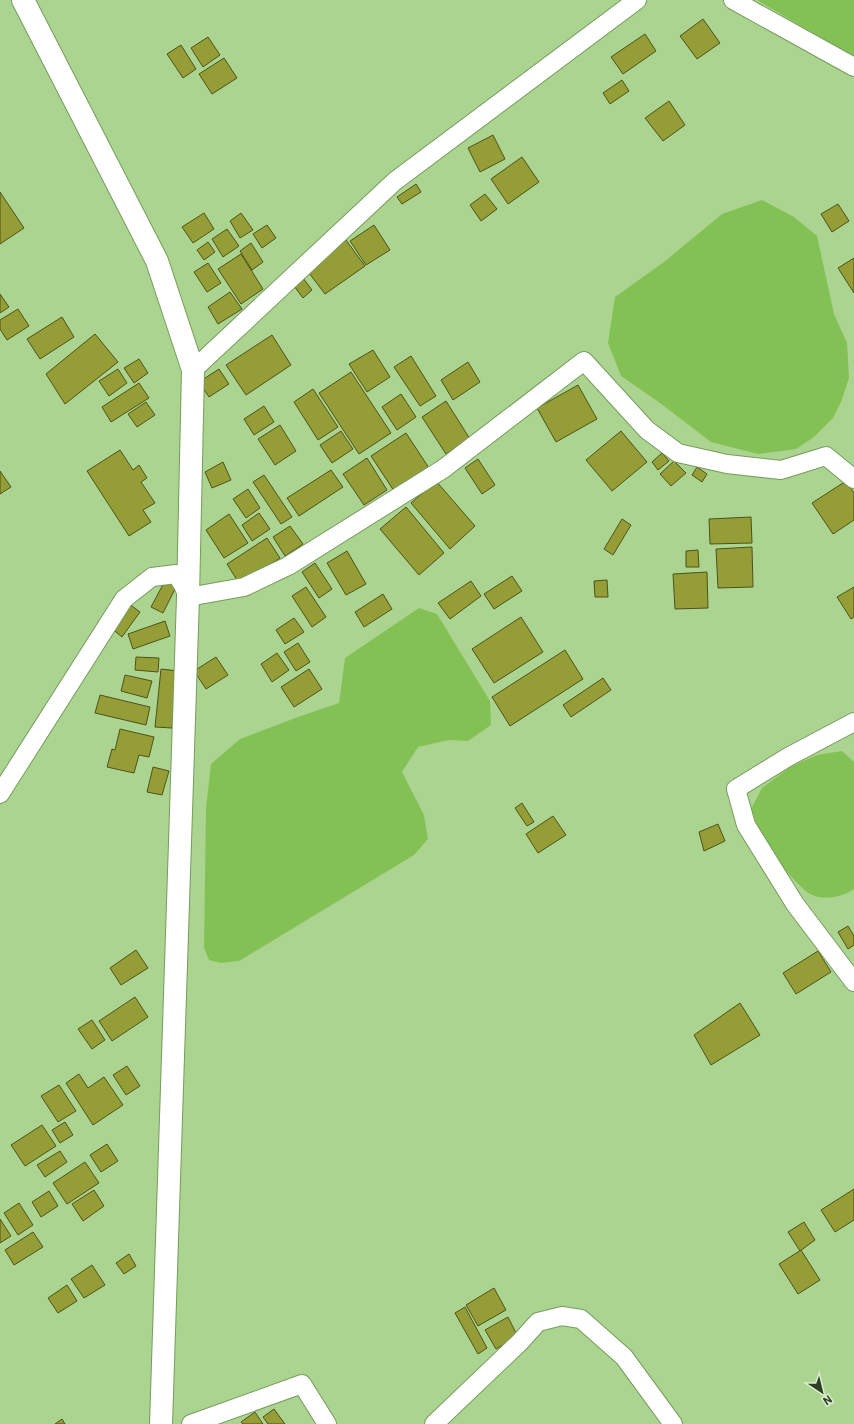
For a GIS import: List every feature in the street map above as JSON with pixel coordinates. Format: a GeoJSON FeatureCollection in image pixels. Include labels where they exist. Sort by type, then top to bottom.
{"type":"FeatureCollection","features":[{"type":"Feature","properties":{"kind":"main road"},"geometry":{"type":"LineString","coordinates":[[23,0],[157,261],[193,370],[188,597],[161,1424]]}},
{"type":"Feature","properties":{"kind":"street"},"geometry":{"type":"LineString","coordinates":[[193,370],[395,181],[637,0]]}},
{"type":"Feature","properties":{"kind":"street"},"geometry":{"type":"LineString","coordinates":[[733,0],[854,67]]}},
{"type":"Feature","properties":{"kind":"street"},"geometry":{"type":"LineString","coordinates":[[0,794],[124,599],[152,577],[176,574],[188,597],[244,587],[288,566],[443,469],[584,361],[647,430],[678,453],[728,464],[781,470],[826,456],[854,478]]}},
{"type":"Feature","properties":{"kind":"street"},"geometry":{"type":"LineString","coordinates":[[854,722],[788,757],[736,789],[746,825],[795,904],[854,982]]}},
{"type":"Feature","properties":{"kind":"street"},"geometry":{"type":"LineString","coordinates":[[434,1424],[520,1342],[538,1322],[562,1316],[581,1319],[624,1357],[673,1424]]}},
{"type":"Feature","properties":{"kind":"street"},"geometry":{"type":"LineString","coordinates":[[191,1424],[302,1384],[327,1424]]}},
{"type":"Feature","properties":{"kind":"shaded area"},"geometry":{"type":"Polygon","coordinates":[[[757,0],[854,0],[854,57],[851,56],[757,0]]]}},
{"type":"Feature","properties":{"kind":"shaded area"},"geometry":{"type":"Polygon","coordinates":[[[762,200],[794,217],[817,236],[834,314],[847,343],[849,378],[841,402],[833,418],[814,437],[796,449],[758,454],[711,442],[660,403],[621,376],[608,343],[615,297],[664,262],[722,214],[762,200]]]}},
{"type":"Feature","properties":{"kind":"shaded area"},"geometry":{"type":"Polygon","coordinates":[[[419,608],[437,614],[490,701],[491,725],[468,741],[449,740],[418,747],[402,772],[424,815],[428,839],[414,855],[239,961],[221,963],[209,960],[204,948],[206,808],[211,764],[240,739],[339,703],[345,658],[419,608]]]}},
{"type":"Feature","properties":{"kind":"shaded area"},"geometry":{"type":"Polygon","coordinates":[[[842,751],[854,762],[854,889],[839,896],[827,898],[815,896],[806,891],[771,854],[763,840],[751,809],[762,788],[790,767],[817,755],[842,751]]]}},
{"type":"Feature","properties":{"kind":"building"},"geometry":{"type":"Polygon","coordinates":[[[703,19],[720,43],[697,59],[680,36],[703,19]]]}},
{"type":"Feature","properties":{"kind":"building"},"geometry":{"type":"Polygon","coordinates":[[[645,34],[656,51],[623,74],[611,57],[645,34]]]}},
{"type":"Feature","properties":{"kind":"building"},"geometry":{"type":"Polygon","coordinates":[[[208,37],[220,55],[203,67],[191,48],[208,37]]]}},
{"type":"Feature","properties":{"kind":"building"},"geometry":{"type":"Polygon","coordinates":[[[181,45],[196,69],[183,78],[167,54],[181,45]]]}},
{"type":"Feature","properties":{"kind":"building"},"geometry":{"type":"Polygon","coordinates":[[[224,58],[237,78],[212,94],[199,74],[224,58]]]}},
{"type":"Feature","properties":{"kind":"building"},"geometry":{"type":"Polygon","coordinates":[[[622,80],[629,91],[610,104],[603,93],[622,80]]]}},
{"type":"Feature","properties":{"kind":"building"},"geometry":{"type":"Polygon","coordinates":[[[669,101],[685,125],[663,141],[645,118],[669,101]]]}},
{"type":"Feature","properties":{"kind":"building"},"geometry":{"type":"Polygon","coordinates":[[[493,135],[505,159],[480,172],[468,148],[493,135]]]}},
{"type":"Feature","properties":{"kind":"building"},"geometry":{"type":"Polygon","coordinates":[[[522,157],[539,182],[508,204],[491,179],[522,157]]]}},
{"type":"Feature","properties":{"kind":"building"},"geometry":{"type":"Polygon","coordinates":[[[416,184],[421,192],[402,204],[397,197],[416,184]]]}},
{"type":"Feature","properties":{"kind":"building"},"geometry":{"type":"Polygon","coordinates":[[[0,192],[24,228],[0,244],[0,192]]]}},
{"type":"Feature","properties":{"kind":"building"},"geometry":{"type":"Polygon","coordinates":[[[485,194],[497,209],[481,221],[470,205],[485,194]]]}},
{"type":"Feature","properties":{"kind":"building"},"geometry":{"type":"Polygon","coordinates":[[[838,204],[849,221],[832,232],[821,214],[838,204]]]}},
{"type":"Feature","properties":{"kind":"building"},"geometry":{"type":"Polygon","coordinates":[[[204,213],[214,229],[193,243],[182,227],[204,213]]]}},
{"type":"Feature","properties":{"kind":"building"},"geometry":{"type":"Polygon","coordinates":[[[241,213],[253,230],[240,238],[230,221],[241,213]]]}},
{"type":"Feature","properties":{"kind":"building"},"geometry":{"type":"Polygon","coordinates":[[[267,225],[276,238],[262,248],[253,234],[267,225]]]}},
{"type":"Feature","properties":{"kind":"building"},"geometry":{"type":"Polygon","coordinates":[[[374,225],[390,250],[366,265],[350,241],[374,225]]]}},
{"type":"Feature","properties":{"kind":"building"},"geometry":{"type":"Polygon","coordinates":[[[227,229],[239,246],[223,257],[212,239],[227,229]]]}},
{"type":"Feature","properties":{"kind":"building"},"geometry":{"type":"Polygon","coordinates":[[[346,240],[365,266],[325,294],[306,269],[346,240]]]}},
{"type":"Feature","properties":{"kind":"building"},"geometry":{"type":"Polygon","coordinates":[[[208,242],[215,252],[204,260],[197,250],[208,242]]]}},
{"type":"Feature","properties":{"kind":"building"},"geometry":{"type":"Polygon","coordinates":[[[251,243],[263,262],[252,270],[240,251],[251,243]]]}},
{"type":"Feature","properties":{"kind":"building"},"geometry":{"type":"Polygon","coordinates":[[[241,254],[263,289],[241,304],[218,269],[241,254]]]}},
{"type":"Feature","properties":{"kind":"building"},"geometry":{"type":"Polygon","coordinates":[[[854,258],[854,293],[838,268],[854,258]]]}},
{"type":"Feature","properties":{"kind":"building"},"geometry":{"type":"Polygon","coordinates":[[[208,263],[221,283],[207,292],[194,272],[208,263]]]}},
{"type":"Feature","properties":{"kind":"building"},"geometry":{"type":"Polygon","coordinates":[[[300,274],[312,290],[303,298],[291,282],[300,274]]]}},
{"type":"Feature","properties":{"kind":"building"},"geometry":{"type":"Polygon","coordinates":[[[230,292],[242,309],[218,324],[208,307],[230,292]]]}},
{"type":"Feature","properties":{"kind":"building"},"geometry":{"type":"Polygon","coordinates":[[[0,294],[9,307],[0,313],[0,294]]]}},
{"type":"Feature","properties":{"kind":"building"},"geometry":{"type":"Polygon","coordinates":[[[18,309],[29,326],[7,340],[0,329],[0,320],[18,309]]]}},
{"type":"Feature","properties":{"kind":"building"},"geometry":{"type":"Polygon","coordinates":[[[62,317],[74,337],[40,359],[27,339],[62,317]]]}},
{"type":"Feature","properties":{"kind":"building"},"geometry":{"type":"Polygon","coordinates":[[[95,334],[118,362],[65,404],[46,374],[95,334]]]}},
{"type":"Feature","properties":{"kind":"building"},"geometry":{"type":"Polygon","coordinates":[[[272,335],[291,365],[246,395],[226,365],[272,335]]]}},
{"type":"Feature","properties":{"kind":"building"},"geometry":{"type":"Polygon","coordinates":[[[373,350],[390,377],[367,392],[349,364],[373,350]]]}},
{"type":"Feature","properties":{"kind":"building"},"geometry":{"type":"Polygon","coordinates":[[[411,356],[436,396],[420,406],[394,367],[411,356]]]}},
{"type":"Feature","properties":{"kind":"building"},"geometry":{"type":"Polygon","coordinates":[[[139,359],[148,373],[134,383],[124,368],[139,359]]]}},
{"type":"Feature","properties":{"kind":"building"},"geometry":{"type":"Polygon","coordinates":[[[468,362],[480,382],[453,400],[441,380],[468,362]]]}},
{"type":"Feature","properties":{"kind":"building"},"geometry":{"type":"Polygon","coordinates":[[[118,369],[127,383],[109,396],[99,381],[118,369]]]}},
{"type":"Feature","properties":{"kind":"building"},"geometry":{"type":"Polygon","coordinates":[[[219,369],[229,384],[209,397],[199,382],[219,369]]]}},
{"type":"Feature","properties":{"kind":"building"},"geometry":{"type":"Polygon","coordinates":[[[351,372],[391,433],[359,454],[319,393],[351,372]]]}},
{"type":"Feature","properties":{"kind":"building"},"geometry":{"type":"Polygon","coordinates":[[[139,383],[149,398],[111,422],[102,407],[139,383]]]}},
{"type":"Feature","properties":{"kind":"building"},"geometry":{"type":"Polygon","coordinates":[[[578,385],[597,419],[556,442],[537,408],[578,385]]]}},
{"type":"Feature","properties":{"kind":"building"},"geometry":{"type":"Polygon","coordinates":[[[313,389],[338,427],[318,440],[294,402],[313,389]]]}},
{"type":"Feature","properties":{"kind":"building"},"geometry":{"type":"Polygon","coordinates":[[[401,394],[416,417],[397,430],[382,407],[401,394]]]}},
{"type":"Feature","properties":{"kind":"building"},"geometry":{"type":"Polygon","coordinates":[[[446,401],[470,439],[446,454],[422,417],[446,401]]]}},
{"type":"Feature","properties":{"kind":"building"},"geometry":{"type":"Polygon","coordinates":[[[146,402],[155,415],[137,427],[128,414],[146,402]]]}},
{"type":"Feature","properties":{"kind":"building"},"geometry":{"type":"Polygon","coordinates":[[[264,406],[274,422],[254,435],[244,419],[264,406]]]}},
{"type":"Feature","properties":{"kind":"building"},"geometry":{"type":"Polygon","coordinates":[[[280,425],[296,451],[275,465],[258,439],[280,425]]]}},
{"type":"Feature","properties":{"kind":"building"},"geometry":{"type":"Polygon","coordinates":[[[341,431],[353,449],[332,463],[320,445],[341,431]]]}},
{"type":"Feature","properties":{"kind":"building"},"geometry":{"type":"Polygon","coordinates":[[[621,431],[647,462],[612,491],[586,460],[621,431]]]}},
{"type":"Feature","properties":{"kind":"building"},"geometry":{"type":"Polygon","coordinates":[[[406,433],[431,471],[396,494],[371,456],[406,433]]]}},
{"type":"Feature","properties":{"kind":"building"},"geometry":{"type":"Polygon","coordinates":[[[120,450],[133,470],[139,465],[147,478],[141,482],[155,503],[143,510],[151,522],[129,536],[87,471],[120,450]]]}},
{"type":"Feature","properties":{"kind":"building"},"geometry":{"type":"Polygon","coordinates":[[[662,453],[669,461],[658,470],[652,462],[662,453]]]}},
{"type":"Feature","properties":{"kind":"building"},"geometry":{"type":"Polygon","coordinates":[[[367,458],[387,490],[364,505],[343,474],[367,458]]]}},
{"type":"Feature","properties":{"kind":"building"},"geometry":{"type":"Polygon","coordinates":[[[478,459],[495,485],[482,494],[465,468],[478,459]]]}},
{"type":"Feature","properties":{"kind":"building"},"geometry":{"type":"Polygon","coordinates":[[[674,461],[686,473],[671,486],[660,474],[674,461]]]}},
{"type":"Feature","properties":{"kind":"building"},"geometry":{"type":"Polygon","coordinates":[[[223,462],[231,480],[212,488],[205,472],[223,462]]]}},
{"type":"Feature","properties":{"kind":"building"},"geometry":{"type":"Polygon","coordinates":[[[697,467],[707,474],[702,482],[692,475],[697,467]]]}},
{"type":"Feature","properties":{"kind":"building"},"geometry":{"type":"Polygon","coordinates":[[[331,470],[343,487],[299,516],[287,498],[331,470]]]}},
{"type":"Feature","properties":{"kind":"building"},"geometry":{"type":"Polygon","coordinates":[[[0,471],[11,487],[0,494],[0,471]]]}},
{"type":"Feature","properties":{"kind":"building"},"geometry":{"type":"Polygon","coordinates":[[[264,475],[292,517],[281,524],[253,482],[264,475]]]}},
{"type":"Feature","properties":{"kind":"building"},"geometry":{"type":"Polygon","coordinates":[[[436,481],[475,526],[450,549],[411,503],[436,481]]]}},
{"type":"Feature","properties":{"kind":"building"},"geometry":{"type":"Polygon","coordinates":[[[846,481],[854,493],[854,520],[833,534],[812,503],[846,481]]]}},
{"type":"Feature","properties":{"kind":"building"},"geometry":{"type":"Polygon","coordinates":[[[248,489],[260,508],[246,518],[233,499],[248,489]]]}},
{"type":"Feature","properties":{"kind":"building"},"geometry":{"type":"Polygon","coordinates":[[[406,507],[444,553],[419,575],[380,529],[406,507]]]}},
{"type":"Feature","properties":{"kind":"building"},"geometry":{"type":"Polygon","coordinates":[[[259,513],[270,529],[252,541],[242,525],[259,513]]]}},
{"type":"Feature","properties":{"kind":"building"},"geometry":{"type":"Polygon","coordinates":[[[229,514],[248,543],[224,558],[206,530],[229,514]]]}},
{"type":"Feature","properties":{"kind":"building"},"geometry":{"type":"Polygon","coordinates":[[[751,517],[752,543],[710,544],[709,519],[751,517]]]}},
{"type":"Feature","properties":{"kind":"building"},"geometry":{"type":"Polygon","coordinates":[[[622,519],[631,525],[613,555],[604,549],[622,519]]]}},
{"type":"Feature","properties":{"kind":"building"},"geometry":{"type":"Polygon","coordinates":[[[290,526],[303,544],[285,556],[273,537],[290,526]]]}},
{"type":"Feature","properties":{"kind":"building"},"geometry":{"type":"Polygon","coordinates":[[[267,538],[280,558],[240,585],[227,564],[267,538]]]}},
{"type":"Feature","properties":{"kind":"building"},"geometry":{"type":"Polygon","coordinates":[[[752,547],[753,587],[718,588],[716,549],[752,547]]]}},
{"type":"Feature","properties":{"kind":"building"},"geometry":{"type":"Polygon","coordinates":[[[698,550],[699,567],[686,567],[686,551],[698,550]]]}},
{"type":"Feature","properties":{"kind":"building"},"geometry":{"type":"Polygon","coordinates":[[[347,551],[366,584],[346,595],[327,563],[347,551]]]}},
{"type":"Feature","properties":{"kind":"building"},"geometry":{"type":"Polygon","coordinates":[[[315,563],[332,589],[319,598],[302,572],[315,563]]]}},
{"type":"Feature","properties":{"kind":"building"},"geometry":{"type":"Polygon","coordinates":[[[707,572],[708,608],[675,609],[673,574],[707,572]]]}},
{"type":"Feature","properties":{"kind":"building"},"geometry":{"type":"Polygon","coordinates":[[[512,576],[522,591],[494,609],[484,594],[512,576]]]}},
{"type":"Feature","properties":{"kind":"building"},"geometry":{"type":"Polygon","coordinates":[[[167,577],[178,583],[163,613],[151,607],[167,577]]]}},
{"type":"Feature","properties":{"kind":"building"},"geometry":{"type":"Polygon","coordinates":[[[607,580],[608,597],[595,597],[594,581],[607,580]]]}},
{"type":"Feature","properties":{"kind":"building"},"geometry":{"type":"Polygon","coordinates":[[[471,581],[481,596],[450,619],[438,603],[471,581]]]}},
{"type":"Feature","properties":{"kind":"building"},"geometry":{"type":"Polygon","coordinates":[[[306,587],[326,617],[312,627],[292,596],[306,587]]]}},
{"type":"Feature","properties":{"kind":"building"},"geometry":{"type":"Polygon","coordinates":[[[854,587],[854,617],[851,619],[837,597],[854,587]]]}},
{"type":"Feature","properties":{"kind":"building"},"geometry":{"type":"Polygon","coordinates":[[[383,594],[392,609],[364,627],[355,612],[383,594]]]}},
{"type":"Feature","properties":{"kind":"building"},"geometry":{"type":"Polygon","coordinates":[[[128,603],[140,612],[122,637],[110,627],[128,603]]]}},
{"type":"Feature","properties":{"kind":"building"},"geometry":{"type":"Polygon","coordinates":[[[521,617],[543,652],[494,683],[472,649],[521,617]]]}},
{"type":"Feature","properties":{"kind":"building"},"geometry":{"type":"Polygon","coordinates":[[[294,618],[304,632],[285,644],[276,630],[294,618]]]}},
{"type":"Feature","properties":{"kind":"building"},"geometry":{"type":"Polygon","coordinates":[[[165,621],[170,636],[133,649],[128,634],[165,621]]]}},
{"type":"Feature","properties":{"kind":"building"},"geometry":{"type":"Polygon","coordinates":[[[298,643],[310,662],[296,671],[284,652],[298,643]]]}},
{"type":"Feature","properties":{"kind":"building"},"geometry":{"type":"Polygon","coordinates":[[[565,650],[583,679],[510,726],[492,697],[565,650]]]}},
{"type":"Feature","properties":{"kind":"building"},"geometry":{"type":"Polygon","coordinates":[[[277,653],[289,670],[272,682],[261,664],[277,653]]]}},
{"type":"Feature","properties":{"kind":"building"},"geometry":{"type":"Polygon","coordinates":[[[136,657],[159,658],[158,672],[135,670],[136,657]]]}},
{"type":"Feature","properties":{"kind":"building"},"geometry":{"type":"Polygon","coordinates":[[[216,657],[228,675],[206,689],[194,671],[216,657]]]}},
{"type":"Feature","properties":{"kind":"building"},"geometry":{"type":"Polygon","coordinates":[[[161,669],[179,671],[172,728],[155,727],[161,669]]]}},
{"type":"Feature","properties":{"kind":"building"},"geometry":{"type":"Polygon","coordinates":[[[309,669],[322,689],[294,707],[281,687],[309,669]]]}},
{"type":"Feature","properties":{"kind":"building"},"geometry":{"type":"Polygon","coordinates":[[[125,675],[152,681],[147,698],[121,691],[125,675]]]}},
{"type":"Feature","properties":{"kind":"building"},"geometry":{"type":"Polygon","coordinates":[[[603,678],[611,690],[571,717],[563,705],[603,678]]]}},
{"type":"Feature","properties":{"kind":"building"},"geometry":{"type":"Polygon","coordinates":[[[100,695],[150,707],[146,725],[95,713],[100,695]]]}},
{"type":"Feature","properties":{"kind":"building"},"geometry":{"type":"Polygon","coordinates":[[[120,729],[154,737],[149,757],[139,755],[134,773],[107,767],[112,749],[115,750],[120,729]]]}},
{"type":"Feature","properties":{"kind":"building"},"geometry":{"type":"Polygon","coordinates":[[[153,767],[169,771],[162,795],[147,792],[153,767]]]}},
{"type":"Feature","properties":{"kind":"building"},"geometry":{"type":"Polygon","coordinates":[[[522,803],[534,822],[527,826],[515,808],[522,803]]]}},
{"type":"Feature","properties":{"kind":"building"},"geometry":{"type":"Polygon","coordinates":[[[553,816],[566,835],[538,853],[526,834],[553,816]]]}},
{"type":"Feature","properties":{"kind":"building"},"geometry":{"type":"Polygon","coordinates":[[[718,824],[725,841],[704,851],[699,832],[718,824]]]}},
{"type":"Feature","properties":{"kind":"building"},"geometry":{"type":"Polygon","coordinates":[[[848,926],[854,936],[854,945],[848,949],[838,932],[848,926]]]}},
{"type":"Feature","properties":{"kind":"building"},"geometry":{"type":"Polygon","coordinates":[[[136,950],[148,968],[121,985],[110,968],[136,950]]]}},
{"type":"Feature","properties":{"kind":"building"},"geometry":{"type":"Polygon","coordinates":[[[818,951],[831,972],[796,994],[783,973],[818,951]]]}},
{"type":"Feature","properties":{"kind":"building"},"geometry":{"type":"Polygon","coordinates":[[[135,997],[148,1017],[112,1041],[99,1021],[135,997]]]}},
{"type":"Feature","properties":{"kind":"building"},"geometry":{"type":"Polygon","coordinates":[[[740,1003],[760,1035],[711,1065],[694,1035],[740,1003]]]}},
{"type":"Feature","properties":{"kind":"building"},"geometry":{"type":"Polygon","coordinates":[[[92,1020],[105,1040],[92,1049],[78,1029],[92,1020]]]}},
{"type":"Feature","properties":{"kind":"building"},"geometry":{"type":"Polygon","coordinates":[[[127,1066],[140,1086],[126,1095],[113,1075],[127,1066]]]}},
{"type":"Feature","properties":{"kind":"building"},"geometry":{"type":"Polygon","coordinates":[[[79,1074],[88,1088],[104,1077],[123,1105],[93,1125],[66,1083],[79,1074]]]}},
{"type":"Feature","properties":{"kind":"building"},"geometry":{"type":"Polygon","coordinates":[[[59,1085],[76,1111],[58,1122],[41,1096],[59,1085]]]}},
{"type":"Feature","properties":{"kind":"building"},"geometry":{"type":"Polygon","coordinates":[[[65,1122],[73,1135],[60,1143],[52,1130],[65,1122]]]}},
{"type":"Feature","properties":{"kind":"building"},"geometry":{"type":"Polygon","coordinates":[[[42,1125],[56,1146],[25,1166],[11,1145],[42,1125]]]}},
{"type":"Feature","properties":{"kind":"building"},"geometry":{"type":"Polygon","coordinates":[[[107,1144],[118,1161],[101,1172],[90,1155],[107,1144]]]}},
{"type":"Feature","properties":{"kind":"building"},"geometry":{"type":"Polygon","coordinates":[[[60,1151],[67,1162],[45,1177],[37,1165],[60,1151]]]}},
{"type":"Feature","properties":{"kind":"building"},"geometry":{"type":"Polygon","coordinates":[[[85,1162],[99,1183],[67,1204],[53,1183],[85,1162]]]}},
{"type":"Feature","properties":{"kind":"building"},"geometry":{"type":"Polygon","coordinates":[[[854,1189],[854,1220],[835,1232],[821,1210],[854,1189]]]}},
{"type":"Feature","properties":{"kind":"building"},"geometry":{"type":"Polygon","coordinates":[[[94,1190],[104,1206],[83,1221],[72,1204],[94,1190]]]}},
{"type":"Feature","properties":{"kind":"building"},"geometry":{"type":"Polygon","coordinates":[[[49,1191],[58,1206],[41,1217],[32,1202],[49,1191]]]}},
{"type":"Feature","properties":{"kind":"building"},"geometry":{"type":"Polygon","coordinates":[[[19,1203],[33,1225],[18,1235],[4,1213],[19,1203]]]}},
{"type":"Feature","properties":{"kind":"building"},"geometry":{"type":"Polygon","coordinates":[[[0,1219],[11,1236],[0,1243],[0,1219]]]}},
{"type":"Feature","properties":{"kind":"building"},"geometry":{"type":"Polygon","coordinates":[[[804,1222],[815,1240],[800,1251],[788,1232],[804,1222]]]}},
{"type":"Feature","properties":{"kind":"building"},"geometry":{"type":"Polygon","coordinates":[[[33,1232],[43,1247],[14,1265],[5,1250],[33,1232]]]}},
{"type":"Feature","properties":{"kind":"building"},"geometry":{"type":"Polygon","coordinates":[[[801,1250],[820,1280],[798,1294],[779,1264],[801,1250]]]}},
{"type":"Feature","properties":{"kind":"building"},"geometry":{"type":"Polygon","coordinates":[[[129,1254],[136,1266],[124,1274],[116,1263],[129,1254]]]}},
{"type":"Feature","properties":{"kind":"building"},"geometry":{"type":"Polygon","coordinates":[[[92,1265],[105,1285],[84,1298],[71,1279],[92,1265]]]}},
{"type":"Feature","properties":{"kind":"building"},"geometry":{"type":"Polygon","coordinates":[[[67,1285],[77,1301],[58,1313],[48,1298],[67,1285]]]}},
{"type":"Feature","properties":{"kind":"building"},"geometry":{"type":"Polygon","coordinates":[[[494,1288],[506,1310],[478,1326],[466,1305],[494,1288]]]}},
{"type":"Feature","properties":{"kind":"building"},"geometry":{"type":"Polygon","coordinates":[[[465,1307],[487,1348],[478,1354],[455,1313],[465,1307]]]}},
{"type":"Feature","properties":{"kind":"building"},"geometry":{"type":"Polygon","coordinates":[[[508,1317],[518,1337],[496,1349],[485,1330],[508,1317]]]}},
{"type":"Feature","properties":{"kind":"building"},"geometry":{"type":"Polygon","coordinates":[[[274,1409],[285,1424],[268,1424],[263,1417],[274,1409]]]}},
{"type":"Feature","properties":{"kind":"building"},"geometry":{"type":"Polygon","coordinates":[[[255,1412],[263,1424],[243,1424],[241,1422],[255,1412]]]}},
{"type":"Feature","properties":{"kind":"building"},"geometry":{"type":"Polygon","coordinates":[[[62,1419],[65,1424],[55,1424],[62,1419]]]}}]}
